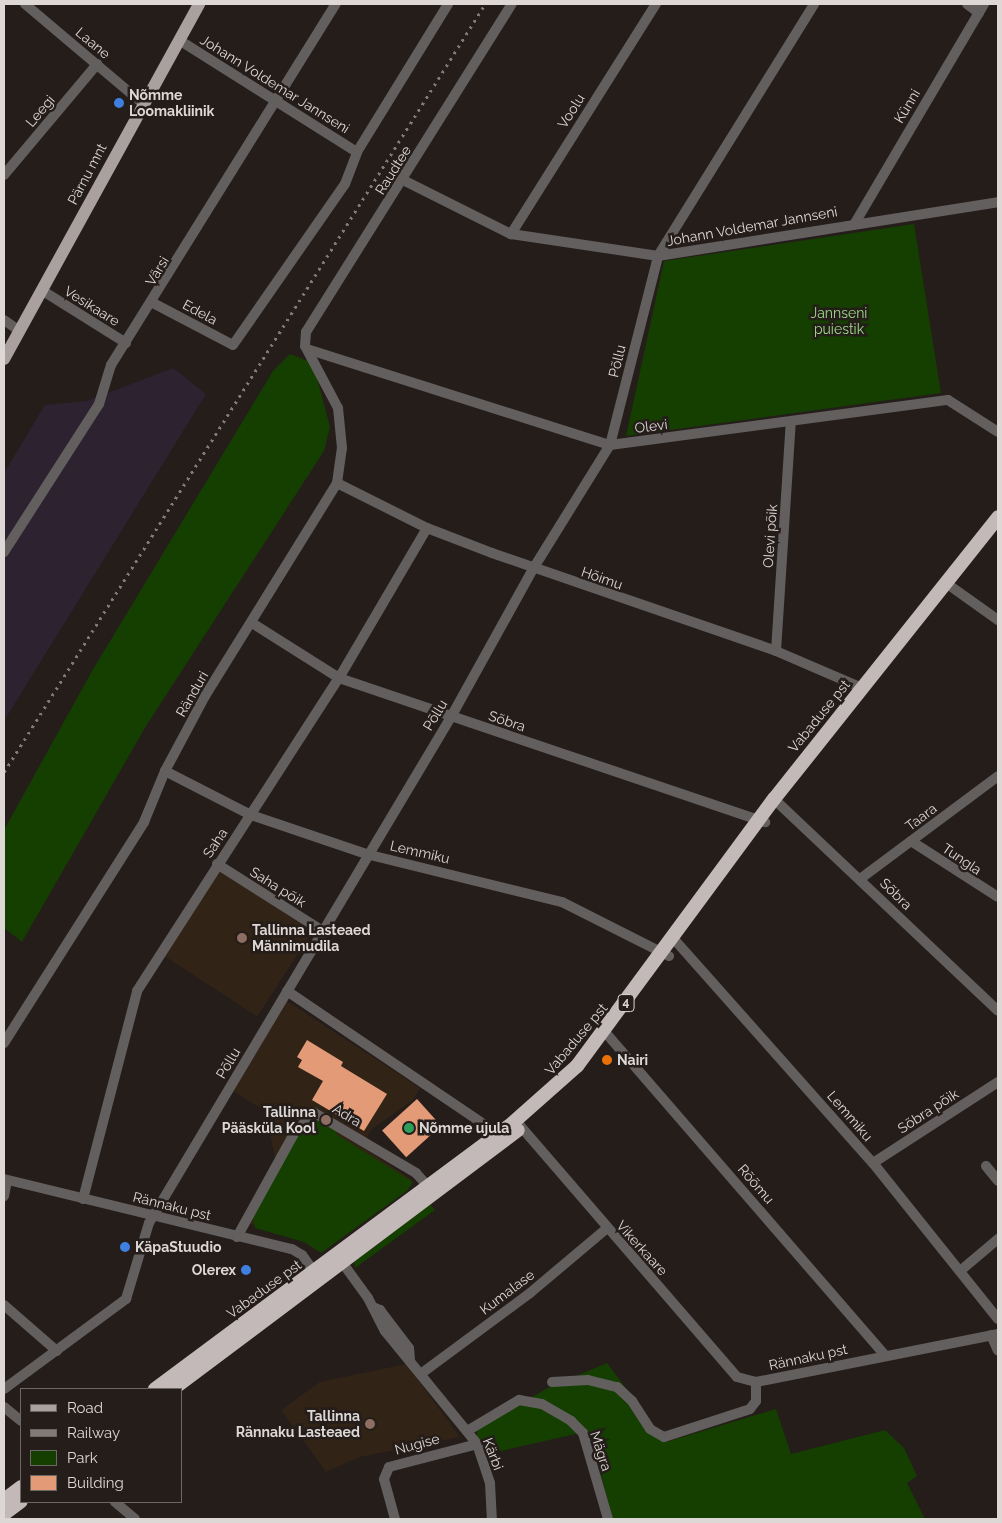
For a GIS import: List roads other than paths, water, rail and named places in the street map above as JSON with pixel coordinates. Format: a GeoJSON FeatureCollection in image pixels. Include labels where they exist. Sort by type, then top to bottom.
{"type":"FeatureCollection","features":[{"type":"Feature","properties":{"kind":"highway","name":"Vabaduse pst"},"geometry":{"type":"LineString","coordinates":[[174,1388],[518,1124],[607,1035],[762,820],[949,585],[998,517]]}},
{"type":"Feature","properties":{"kind":"highway","name":"Vabaduse pst"},"geometry":{"type":"LineString","coordinates":[[777,801],[862,688],[998,529]]}},
{"type":"Feature","properties":{"kind":"highway","name":"Vabaduse pst"},"geometry":{"type":"LineString","coordinates":[[432,1190],[498,1134],[518,1124]]}},
{"type":"Feature","properties":{"kind":"highway","name":"Vabaduse pst"},"geometry":{"type":"LineString","coordinates":[[156,1388],[317,1277]]}},
{"type":"Feature","properties":{"kind":"highway"},"geometry":{"type":"LineString","coordinates":[[4,1500],[20,1488]]}},
{"type":"Feature","properties":{"kind":"highway"},"geometry":{"type":"LineString","coordinates":[[4,1514],[20,1502]]}},
{"type":"Feature","properties":{"kind":"main road","name":"Pärnu mnt"},"geometry":{"type":"LineString","coordinates":[[4,359],[43,291],[142,103],[199,4]]}},
{"type":"Feature","properties":{"kind":"street","name":"Laane"},"geometry":{"type":"LineString","coordinates":[[25,4],[142,103]]}},
{"type":"Feature","properties":{"kind":"street","name":"Värsi"},"geometry":{"type":"LineString","coordinates":[[4,552],[98,404],[111,365],[153,303],[336,4]]}},
{"type":"Feature","properties":{"kind":"street"},"geometry":{"type":"LineString","coordinates":[[357,152],[448,4]]}},
{"type":"Feature","properties":{"kind":"street","name":"Raudtee"},"geometry":{"type":"LineString","coordinates":[[310,350],[305,346],[306,332],[512,4]]}},
{"type":"Feature","properties":{"kind":"street","name":"Voolu"},"geometry":{"type":"LineString","coordinates":[[511,234],[656,4]]}},
{"type":"Feature","properties":{"kind":"street","name":"Põllu"},"geometry":{"type":"LineString","coordinates":[[4,1389],[126,1299],[154,1216],[324,932],[366,854],[451,717],[533,569],[610,445],[658,256],[814,4]]}},
{"type":"Feature","properties":{"kind":"street"},"geometry":{"type":"LineString","coordinates":[[967,4],[981,8]]}},
{"type":"Feature","properties":{"kind":"street","name":"Künni"},"geometry":{"type":"LineString","coordinates":[[854,223],[981,8]]}},
{"type":"Feature","properties":{"kind":"street","name":"Johann Voldemar Jannseni"},"geometry":{"type":"LineString","coordinates":[[179,40],[274,103],[357,152]]}},
{"type":"Feature","properties":{"kind":"street","name":"Leegi"},"geometry":{"type":"LineString","coordinates":[[4,175],[97,64]]}},
{"type":"Feature","properties":{"kind":"street","name":"Edela"},"geometry":{"type":"LineString","coordinates":[[153,303],[233,345],[345,184],[357,152]]}},
{"type":"Feature","properties":{"kind":"street","name":"Johann Voldemar Jannseni"},"geometry":{"type":"LineString","coordinates":[[403,180],[511,234],[658,256],[854,223],[998,202]]}},
{"type":"Feature","properties":{"kind":"street","name":"Vesikaare"},"geometry":{"type":"LineString","coordinates":[[43,291],[126,343]]}},
{"type":"Feature","properties":{"kind":"street"},"geometry":{"type":"LineString","coordinates":[[4,320],[20,331]]}},
{"type":"Feature","properties":{"kind":"street","name":"Olevi"},"geometry":{"type":"LineString","coordinates":[[310,350],[610,445],[948,400],[998,432]]}},
{"type":"Feature","properties":{"kind":"street","name":"Ränduri"},"geometry":{"type":"LineString","coordinates":[[4,1043],[144,822],[165,771],[205,696],[337,483],[342,448],[338,408],[310,350]]}},
{"type":"Feature","properties":{"kind":"street","name":"Olevi põik"},"geometry":{"type":"LineString","coordinates":[[776,651],[791,422]]}},
{"type":"Feature","properties":{"kind":"street","name":"Hõimu"},"geometry":{"type":"LineString","coordinates":[[337,483],[427,528],[533,569],[776,651],[862,688]]}},
{"type":"Feature","properties":{"kind":"street","name":"Saha"},"geometry":{"type":"LineString","coordinates":[[83,1199],[137,990],[339,678],[427,528]]}},
{"type":"Feature","properties":{"kind":"street"},"geometry":{"type":"LineString","coordinates":[[949,585],[998,620]]}},
{"type":"Feature","properties":{"kind":"street","name":"Sõbra"},"geometry":{"type":"LineString","coordinates":[[252,623],[339,678],[762,820]]}},
{"type":"Feature","properties":{"kind":"street","name":"Lemmiku"},"geometry":{"type":"LineString","coordinates":[[165,771],[251,815],[366,854],[562,902],[666,954]]}},
{"type":"Feature","properties":{"kind":"street","name":"Taara"},"geometry":{"type":"LineString","coordinates":[[860,879],[998,776]]}},
{"type":"Feature","properties":{"kind":"street","name":"Sõbra"},"geometry":{"type":"LineString","coordinates":[[777,801],[998,1010]]}},
{"type":"Feature","properties":{"kind":"street","name":"Tungla"},"geometry":{"type":"LineString","coordinates":[[911,841],[998,897]]}},
{"type":"Feature","properties":{"kind":"street","name":"Saha põik"},"geometry":{"type":"LineString","coordinates":[[217,864],[324,932]]}},
{"type":"Feature","properties":{"kind":"street","name":"Lemmiku"},"geometry":{"type":"LineString","coordinates":[[676,940],[873,1163],[998,1319]]}},
{"type":"Feature","properties":{"kind":"street"},"geometry":{"type":"LineString","coordinates":[[287,991],[498,1134]]}},
{"type":"Feature","properties":{"kind":"street","name":"Rõõmu"},"geometry":{"type":"LineString","coordinates":[[607,1035],[885,1355]]}},
{"type":"Feature","properties":{"kind":"street","name":"Sõbra põik"},"geometry":{"type":"LineString","coordinates":[[873,1163],[998,1082]]}},
{"type":"Feature","properties":{"kind":"street","name":"Adra"},"geometry":{"type":"LineString","coordinates":[[237,1237],[300,1123],[313,1112],[416,1173],[432,1190]]}},
{"type":"Feature","properties":{"kind":"street","name":"Vikerkaare"},"geometry":{"type":"LineString","coordinates":[[518,1124],[606,1229],[737,1377],[756,1382]]}},
{"type":"Feature","properties":{"kind":"street"},"geometry":{"type":"LineString","coordinates":[[986,1166],[998,1181]]}},
{"type":"Feature","properties":{"kind":"street"},"geometry":{"type":"LineString","coordinates":[[4,1196],[6,1179]]}},
{"type":"Feature","properties":{"kind":"street","name":"Rännaku pst"},"geometry":{"type":"LineString","coordinates":[[6,1179],[292,1249],[317,1277]]}},
{"type":"Feature","properties":{"kind":"street","name":"Kumalase"},"geometry":{"type":"LineString","coordinates":[[422,1373],[530,1293],[606,1229]]}},
{"type":"Feature","properties":{"kind":"street"},"geometry":{"type":"LineString","coordinates":[[960,1271],[998,1239]]}},
{"type":"Feature","properties":{"kind":"street"},"geometry":{"type":"LineString","coordinates":[[340,1260],[373,1307],[380,1310],[409,1348],[410,1359],[467,1430]]}},
{"type":"Feature","properties":{"kind":"street"},"geometry":{"type":"LineString","coordinates":[[4,1306],[57,1350]]}},
{"type":"Feature","properties":{"kind":"street"},"geometry":{"type":"LineString","coordinates":[[995,1334],[998,1351]]}},
{"type":"Feature","properties":{"kind":"street","name":"Rännaku pst"},"geometry":{"type":"LineString","coordinates":[[552,1382],[588,1380],[617,1387],[632,1401],[650,1429],[664,1437],[750,1409],[756,1401],[756,1382],[995,1334]]}},
{"type":"Feature","properties":{"kind":"street","name":"Mägra"},"geometry":{"type":"LineString","coordinates":[[467,1430],[519,1400],[542,1404],[583,1433],[608,1519]]}},
{"type":"Feature","properties":{"kind":"street"},"geometry":{"type":"LineString","coordinates":[[4,1406],[20,1420]]}},
{"type":"Feature","properties":{"kind":"street","name":"Kärbi"},"geometry":{"type":"LineString","coordinates":[[467,1430],[477,1444],[490,1483],[492,1519]]}},
{"type":"Feature","properties":{"kind":"street","name":"Nugise"},"geometry":{"type":"LineString","coordinates":[[395,1519],[384,1479],[389,1466],[477,1444]]}},
{"type":"Feature","properties":{"kind":"street"},"geometry":{"type":"LineString","coordinates":[[117,1503],[135,1519]]}},
{"type":"Feature","properties":{"kind":"railway"},"geometry":{"type":"LineString","coordinates":[[4,772],[485,4]]}},
{"type":"Feature","properties":{"kind":"place","name":"Nõmme Loomakliinik"},"geometry":{"type":"Point","coordinates":[119,103]}},
{"type":"Feature","properties":{"kind":"place","name":"Tallinna Lasteaed Männimudila"},"geometry":{"type":"Point","coordinates":[242,938]}},
{"type":"Feature","properties":{"kind":"place","name":"Nairi"},"geometry":{"type":"Point","coordinates":[607,1060]}},
{"type":"Feature","properties":{"kind":"place","name":"Tallinna Pääsküla Kool"},"geometry":{"type":"Point","coordinates":[326,1120]}},
{"type":"Feature","properties":{"kind":"place","name":"Nõmme ujula"},"geometry":{"type":"Point","coordinates":[409,1128]}},
{"type":"Feature","properties":{"kind":"place","name":"KäpaStuudio"},"geometry":{"type":"Point","coordinates":[125,1247]}},
{"type":"Feature","properties":{"kind":"place","name":"Olerex"},"geometry":{"type":"Point","coordinates":[246,1270]}},
{"type":"Feature","properties":{"kind":"place","name":"Tallinna Rännaku Lasteaed"},"geometry":{"type":"Point","coordinates":[370,1424]}},
{"type":"Feature","properties":{"kind":"park label","name":"Jannseni puiestik"},"geometry":{"type":"Point","coordinates":[839,322]}}]}
